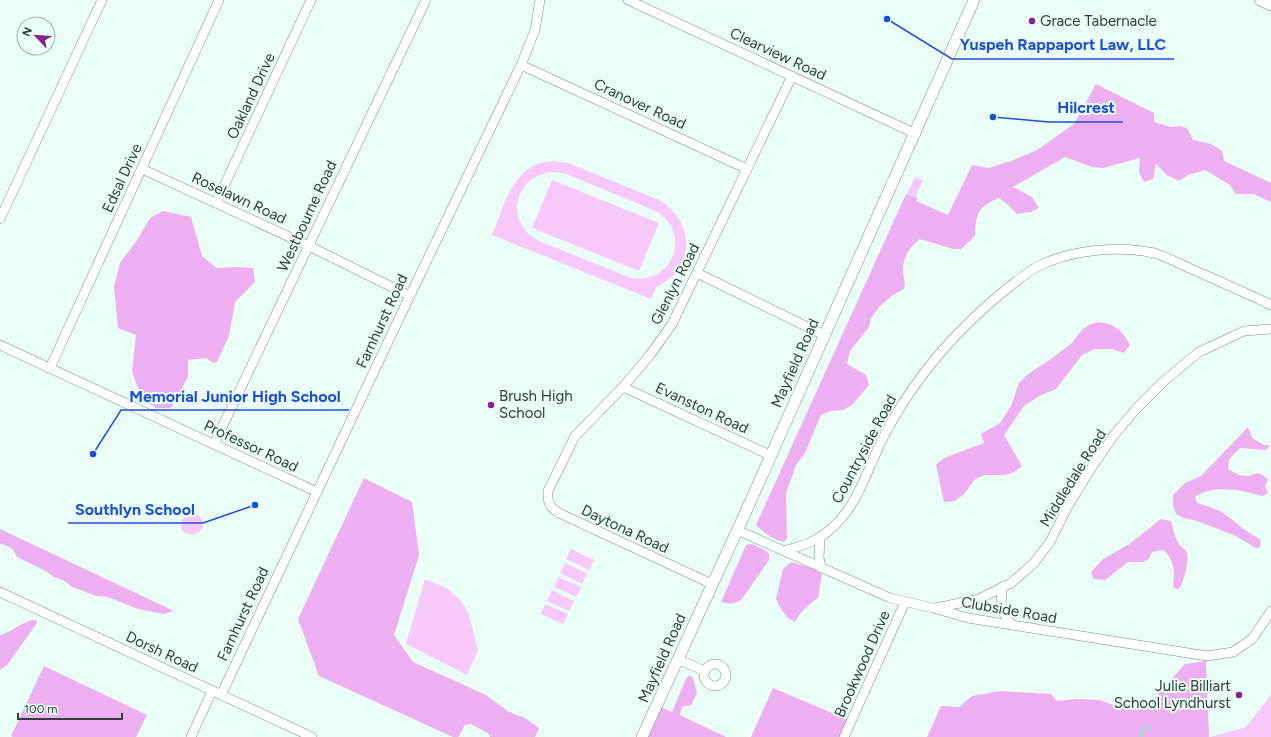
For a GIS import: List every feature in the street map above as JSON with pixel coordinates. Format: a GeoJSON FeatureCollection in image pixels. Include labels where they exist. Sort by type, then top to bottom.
{"type":"FeatureCollection","features":[{"type":"Feature","properties":{"kind":"main road","name":"Mayfield Road"},"geometry":{"type":"LineString","coordinates":[[642,737],[916,134],[974,0]]}},
{"type":"Feature","properties":{"kind":"main road"},"geometry":{"type":"LineString","coordinates":[[1260,0],[1271,5]]}},
{"type":"Feature","properties":{"kind":"street"},"geometry":{"type":"LineString","coordinates":[[0,219],[102,0]]}},
{"type":"Feature","properties":{"kind":"street","name":"Edsal Drive"},"geometry":{"type":"LineString","coordinates":[[50,368],[219,0]]}},
{"type":"Feature","properties":{"kind":"street","name":"Oakland Drive"},"geometry":{"type":"LineString","coordinates":[[216,203],[311,0]]}},
{"type":"Feature","properties":{"kind":"street","name":"Westbourne Road"},"geometry":{"type":"LineString","coordinates":[[214,444],[426,0]]}},
{"type":"Feature","properties":{"kind":"street","name":"Farnhurst Road"},"geometry":{"type":"LineString","coordinates":[[191,737],[217,693],[317,492],[521,64],[535,30],[540,0]]}},
{"type":"Feature","properties":{"kind":"street","name":"Clearview Road"},"geometry":{"type":"LineString","coordinates":[[628,0],[916,134]]}},
{"type":"Feature","properties":{"kind":"street","name":"Cranover Road"},"geometry":{"type":"LineString","coordinates":[[521,64],[747,169]]}},
{"type":"Feature","properties":{"kind":"street","name":"Glenlyn Road"},"geometry":{"type":"LineString","coordinates":[[552,483],[575,436],[623,387],[650,355],[672,324],[792,76]]}},
{"type":"Feature","properties":{"kind":"street","name":"Roselawn Road"},"geometry":{"type":"LineString","coordinates":[[142,169],[309,246],[410,296]]}},
{"type":"Feature","properties":{"kind":"street","name":"Countryside Road"},"geometry":{"type":"LineString","coordinates":[[784,551],[820,538],[848,511],[887,430],[918,380],[957,333],[996,297],[1034,268],[1062,257],[1092,250],[1122,249],[1154,253],[1271,305]]}},
{"type":"Feature","properties":{"kind":"street"},"geometry":{"type":"LineString","coordinates":[[697,273],[824,335]]}},
{"type":"Feature","properties":{"kind":"street","name":"Middledale Road"},"geometry":{"type":"LineString","coordinates":[[933,608],[979,599],[1011,583],[1034,563],[1050,542],[1068,506],[1114,435],[1137,408],[1163,382],[1199,352],[1244,331],[1271,329]]}},
{"type":"Feature","properties":{"kind":"street","name":"Professor Road"},"geometry":{"type":"LineString","coordinates":[[0,345],[317,492]]}},
{"type":"Feature","properties":{"kind":"street","name":"Evanston Road"},"geometry":{"type":"LineString","coordinates":[[623,387],[770,455]]}},
{"type":"Feature","properties":{"kind":"street","name":"Daytona Road"},"geometry":{"type":"LineString","coordinates":[[552,483],[547,496],[550,505],[554,510],[712,584]]}},
{"type":"Feature","properties":{"kind":"street","name":"Clubside Road"},"geometry":{"type":"LineString","coordinates":[[737,530],[890,598],[968,618],[1011,626],[1207,656],[1233,652],[1252,639],[1271,611]]}},
{"type":"Feature","properties":{"kind":"street"},"geometry":{"type":"LineString","coordinates":[[820,538],[819,557],[821,568]]}},
{"type":"Feature","properties":{"kind":"street"},"geometry":{"type":"LineString","coordinates":[[1002,587],[1001,609],[1011,626]]}},
{"type":"Feature","properties":{"kind":"street","name":"Dorsh Road"},"geometry":{"type":"LineString","coordinates":[[0,592],[312,737]]}},
{"type":"Feature","properties":{"kind":"street","name":"Brookwood Drive"},"geometry":{"type":"LineString","coordinates":[[844,737],[905,602]]}},
{"type":"Feature","properties":{"kind":"street"},"geometry":{"type":"LineString","coordinates":[[677,659],[705,671]]}},
{"type":"Feature","properties":{"kind":"shaded area"},"geometry":{"type":"Polygon","coordinates":[[[1096,84],[1154,113],[1154,122],[1171,127],[1180,126],[1187,128],[1193,140],[1211,144],[1222,151],[1224,161],[1271,183],[1271,202],[1254,194],[1235,194],[1230,185],[1205,170],[1188,175],[1179,181],[1167,175],[1156,164],[1153,179],[1144,182],[1139,172],[1140,158],[1103,168],[1092,167],[1065,157],[1013,187],[1032,197],[1039,208],[1031,212],[1017,214],[999,198],[992,201],[979,212],[976,222],[975,236],[961,249],[953,249],[920,239],[913,245],[904,260],[904,289],[893,295],[880,306],[871,318],[869,327],[850,351],[847,364],[866,375],[869,385],[852,405],[843,410],[831,411],[821,415],[805,453],[796,465],[786,493],[787,539],[783,542],[765,533],[756,525],[906,194],[918,198],[916,201],[948,215],[972,165],[989,168],[1037,150],[1074,124],[1096,84]]]}},
{"type":"Feature","properties":{"kind":"shaded area"},"geometry":{"type":"Polygon","coordinates":[[[553,161],[568,163],[657,199],[670,208],[679,219],[684,231],[686,244],[684,257],[679,268],[669,279],[656,287],[651,299],[492,235],[506,198],[512,187],[528,169],[539,163],[553,161]],[[554,172],[540,175],[530,181],[522,190],[518,200],[517,212],[521,223],[528,233],[539,241],[631,278],[646,278],[659,273],[668,265],[674,254],[675,242],[673,230],[665,219],[653,210],[566,174],[554,172]]]}},
{"type":"Feature","properties":{"kind":"shaded area"},"geometry":{"type":"Polygon","coordinates":[[[915,177],[923,180],[915,198],[907,194],[915,177]]]}},
{"type":"Feature","properties":{"kind":"shaded area"},"geometry":{"type":"Polygon","coordinates":[[[552,180],[659,223],[639,271],[532,228],[552,180]]]}},
{"type":"Feature","properties":{"kind":"shaded area"},"geometry":{"type":"Polygon","coordinates":[[[163,211],[191,217],[202,256],[216,268],[253,268],[255,282],[235,302],[229,336],[217,362],[213,363],[206,358],[188,360],[188,377],[171,408],[156,408],[141,398],[132,371],[136,335],[118,328],[114,287],[120,263],[137,240],[150,218],[163,211]]]}},
{"type":"Feature","properties":{"kind":"shaded area"},"geometry":{"type":"Polygon","coordinates":[[[1098,322],[1113,326],[1124,335],[1130,345],[1124,353],[1112,349],[1095,349],[1082,355],[1056,389],[1041,395],[1024,406],[1004,435],[1022,466],[1014,472],[1005,475],[985,475],[975,479],[965,493],[955,501],[944,502],[936,465],[944,458],[984,443],[981,434],[1000,423],[1011,406],[1019,383],[1028,374],[1072,343],[1082,330],[1089,325],[1098,322]]]}},
{"type":"Feature","properties":{"kind":"shaded area"},"geometry":{"type":"Polygon","coordinates":[[[1248,427],[1252,438],[1264,445],[1270,445],[1266,450],[1240,448],[1229,459],[1228,469],[1243,476],[1250,476],[1259,473],[1268,479],[1265,486],[1268,493],[1262,496],[1237,490],[1219,489],[1203,493],[1195,497],[1197,503],[1223,513],[1255,537],[1260,539],[1261,544],[1259,548],[1256,548],[1234,535],[1194,520],[1183,518],[1176,514],[1173,505],[1173,495],[1185,483],[1201,476],[1248,427]]]}},
{"type":"Feature","properties":{"kind":"shaded area"},"geometry":{"type":"Polygon","coordinates":[[[364,478],[412,502],[419,555],[394,635],[413,662],[486,695],[509,712],[525,718],[539,728],[535,737],[490,737],[489,734],[471,724],[465,725],[458,737],[453,737],[319,676],[298,619],[364,478]]]}},
{"type":"Feature","properties":{"kind":"shaded area"},"geometry":{"type":"Polygon","coordinates":[[[197,514],[203,521],[203,527],[195,534],[184,532],[181,527],[182,519],[197,514]]]}},
{"type":"Feature","properties":{"kind":"shaded area"},"geometry":{"type":"Polygon","coordinates":[[[1161,519],[1171,521],[1178,542],[1187,554],[1186,572],[1179,589],[1173,588],[1174,577],[1172,563],[1168,554],[1164,550],[1152,552],[1149,559],[1143,562],[1128,562],[1105,580],[1093,579],[1091,572],[1103,559],[1128,545],[1161,519]]]}},
{"type":"Feature","properties":{"kind":"shaded area"},"geometry":{"type":"Polygon","coordinates":[[[0,529],[174,611],[163,614],[138,609],[108,597],[96,596],[72,587],[65,581],[54,577],[44,570],[17,557],[13,549],[0,543],[0,529]]]}},
{"type":"Feature","properties":{"kind":"shaded area"},"geometry":{"type":"Polygon","coordinates":[[[752,544],[765,550],[769,554],[769,560],[742,599],[732,604],[721,602],[746,545],[752,544]]]}},
{"type":"Feature","properties":{"kind":"shaded area"},"geometry":{"type":"Polygon","coordinates":[[[571,549],[594,560],[589,570],[566,559],[571,549]]]}},
{"type":"Feature","properties":{"kind":"shaded area"},"geometry":{"type":"Polygon","coordinates":[[[791,562],[815,569],[822,573],[818,598],[805,608],[795,622],[788,618],[780,608],[776,599],[783,569],[791,562]]]}},
{"type":"Feature","properties":{"kind":"shaded area"},"geometry":{"type":"Polygon","coordinates":[[[565,563],[587,573],[582,584],[560,573],[565,563]]]}},
{"type":"Feature","properties":{"kind":"shaded area"},"geometry":{"type":"Polygon","coordinates":[[[558,577],[581,587],[576,597],[554,587],[558,577]]]}},
{"type":"Feature","properties":{"kind":"shaded area"},"geometry":{"type":"Polygon","coordinates":[[[425,579],[448,589],[462,602],[469,615],[478,650],[467,675],[406,644],[425,579]]]}},
{"type":"Feature","properties":{"kind":"shaded area"},"geometry":{"type":"Polygon","coordinates":[[[552,590],[574,601],[569,611],[547,601],[552,590]]]}},
{"type":"Feature","properties":{"kind":"shaded area"},"geometry":{"type":"Polygon","coordinates":[[[545,604],[568,614],[563,624],[541,614],[545,604]]]}},
{"type":"Feature","properties":{"kind":"shaded area"},"geometry":{"type":"Polygon","coordinates":[[[32,620],[36,620],[37,623],[7,665],[0,670],[0,635],[32,620]]]}},
{"type":"Feature","properties":{"kind":"shaded area"},"geometry":{"type":"Polygon","coordinates":[[[1206,661],[1209,737],[927,737],[941,706],[959,707],[972,696],[1000,691],[1051,694],[1057,701],[1076,699],[1100,700],[1116,706],[1152,701],[1185,664],[1206,661]]]}},
{"type":"Feature","properties":{"kind":"shaded area"},"geometry":{"type":"Polygon","coordinates":[[[44,666],[147,715],[136,737],[11,736],[44,666]]]}},
{"type":"Feature","properties":{"kind":"shaded area"},"geometry":{"type":"Polygon","coordinates":[[[689,675],[693,678],[697,693],[691,705],[682,707],[680,715],[726,737],[642,737],[657,705],[672,712],[689,675]]]}},
{"type":"Feature","properties":{"kind":"shaded area"},"geometry":{"type":"Polygon","coordinates":[[[773,688],[851,721],[844,737],[751,737],[773,688]]]}},
{"type":"Feature","properties":{"kind":"shaded area"},"geometry":{"type":"Polygon","coordinates":[[[1271,695],[1271,737],[1210,737],[1246,727],[1271,695]]]}},
{"type":"Feature","properties":{"kind":"waterway"},"geometry":{"type":"LineString","coordinates":[[1140,737],[1144,729],[1149,726]]}},
{"type":"Feature","properties":{"kind":"place","name":"Yuspeh Rappaport Law, LLC"},"geometry":{"type":"Point","coordinates":[887,19]}},
{"type":"Feature","properties":{"kind":"place","name":"Grace Tabernacle"},"geometry":{"type":"Point","coordinates":[1032,21]}},
{"type":"Feature","properties":{"kind":"place","name":"Hilcrest"},"geometry":{"type":"Point","coordinates":[993,117]}},
{"type":"Feature","properties":{"kind":"place","name":"Brush High School"},"geometry":{"type":"Point","coordinates":[491,405]}},
{"type":"Feature","properties":{"kind":"place","name":"Memorial Junior High School"},"geometry":{"type":"Point","coordinates":[93,454]}},
{"type":"Feature","properties":{"kind":"place","name":"Southlyn School"},"geometry":{"type":"Point","coordinates":[255,505]}},
{"type":"Feature","properties":{"kind":"place","name":"Julie Billiart School Lyndhurst"},"geometry":{"type":"Point","coordinates":[1239,695]}}]}
